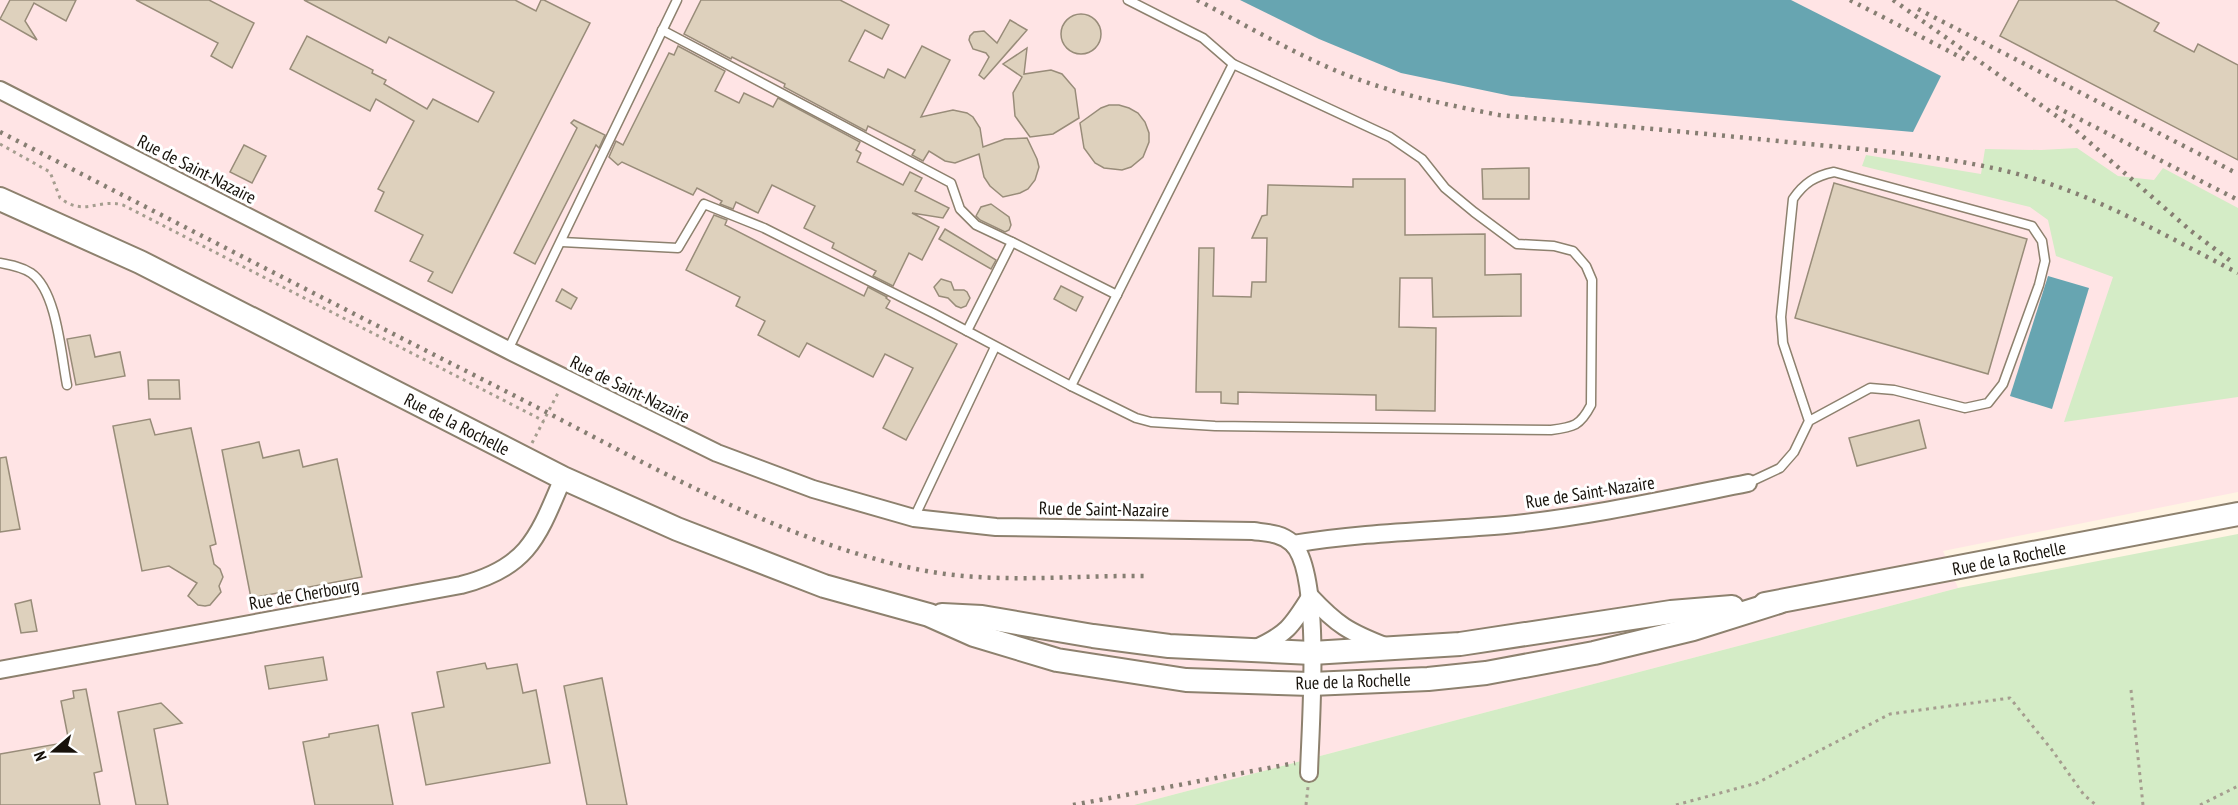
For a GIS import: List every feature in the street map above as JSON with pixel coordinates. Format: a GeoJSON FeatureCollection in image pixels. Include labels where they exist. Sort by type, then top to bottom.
{"type":"FeatureCollection","features":[{"type":"Feature","properties":{"kind":"main road","name":"Rue de la Rochelle"},"geometry":{"type":"LineString","coordinates":[[0,199],[140,262],[563,478],[678,529],[824,586],[929,615],[974,635],[1017,649],[1088,666],[1186,680],[1311,684],[1428,679],[1534,665],[1693,628],[1779,602]]}},
{"type":"Feature","properties":{"kind":"main road","name":"Rue de la Rochelle"},"geometry":{"type":"LineString","coordinates":[[929,615],[982,617],[1169,646],[1251,651],[1312,652],[1460,644],[1671,612],[1779,602],[2238,514]]}},
{"type":"Feature","properties":{"kind":"street","name":"Rue de Saint-Nazaire"},"geometry":{"type":"LineString","coordinates":[[0,90],[507,350],[717,453],[813,489],[914,518],[996,527],[1253,531],[1274,534],[1293,544],[1339,536],[1508,524],[1624,507],[1748,483]]}},
{"type":"Feature","properties":{"kind":"street","name":"Rue de Cherbourg"},"geometry":{"type":"LineString","coordinates":[[0,670],[484,579],[510,565],[530,546],[540,531],[563,478]]}},
{"type":"Feature","properties":{"kind":"street"},"geometry":{"type":"LineString","coordinates":[[1293,544],[1302,557],[1310,596],[1312,652],[1309,773]]}},
{"type":"Feature","properties":{"kind":"street"},"geometry":{"type":"LineString","coordinates":[[1310,596],[1330,618],[1353,634],[1392,649]]}},
{"type":"Feature","properties":{"kind":"street"},"geometry":{"type":"LineString","coordinates":[[1251,651],[1274,640],[1291,628],[1310,596]]}},
{"type":"Feature","properties":{"kind":"lane"},"geometry":{"type":"LineString","coordinates":[[507,350],[562,242],[677,0]]}},
{"type":"Feature","properties":{"kind":"lane"},"geometry":{"type":"LineString","coordinates":[[562,242],[678,248],[704,204],[764,228],[1071,386],[1136,418],[1151,422],[1215,426],[1551,430],[1574,427],[1584,419],[1591,405],[1592,280],[1586,266],[1573,251],[1554,246],[1517,244],[1445,188],[1422,159],[1390,137],[1233,64],[1203,38],[1128,0]]}},
{"type":"Feature","properties":{"kind":"lane"},"geometry":{"type":"LineString","coordinates":[[662,30],[951,183],[960,208],[976,225],[1117,295]]}},
{"type":"Feature","properties":{"kind":"lane"},"geometry":{"type":"LineString","coordinates":[[1071,386],[1233,64]]}},
{"type":"Feature","properties":{"kind":"lane"},"geometry":{"type":"LineString","coordinates":[[1748,483],[1780,468],[1794,452],[1809,421],[1870,388],[1894,390],[1965,408],[1988,403],[2003,384],[2045,261],[2042,241],[2032,226],[1834,172],[1819,175],[1803,185],[1792,199],[1780,317],[1784,343],[1809,421]]}},
{"type":"Feature","properties":{"kind":"lane"},"geometry":{"type":"LineString","coordinates":[[967,331],[1012,242]]}},
{"type":"Feature","properties":{"kind":"lane"},"geometry":{"type":"LineString","coordinates":[[0,263],[20,267],[43,284],[51,301],[67,385]]}},
{"type":"Feature","properties":{"kind":"lane"},"geometry":{"type":"LineString","coordinates":[[914,518],[995,347]]}},
{"type":"Feature","properties":{"kind":"path"},"geometry":{"type":"LineString","coordinates":[[0,144],[46,169],[54,178],[60,198],[75,207],[113,203],[123,205],[544,421]]}},
{"type":"Feature","properties":{"kind":"path"},"geometry":{"type":"LineString","coordinates":[[524,458],[566,379]]}},
{"type":"Feature","properties":{"kind":"path"},"geometry":{"type":"LineString","coordinates":[[2131,690],[2143,805]]}},
{"type":"Feature","properties":{"kind":"path"},"geometry":{"type":"LineString","coordinates":[[1676,805],[1757,783],[1890,714],[2010,698],[2052,750],[2084,795],[2096,805]]}},
{"type":"Feature","properties":{"kind":"path"},"geometry":{"type":"LineString","coordinates":[[2200,805],[2238,786]]}},
{"type":"Feature","properties":{"kind":"shaded area"},"geometry":{"type":"Polygon","coordinates":[[[0,0],[2238,0],[2238,492],[1943,551],[1958,588],[1134,805],[0,805],[0,0]]]}},
{"type":"Feature","properties":{"kind":"green space"},"geometry":{"type":"Polygon","coordinates":[[[2077,148],[2118,176],[2154,180],[2163,168],[2238,208],[2238,397],[2064,422],[2113,277],[2056,256],[2048,220],[2030,207],[1862,166],[1866,155],[1981,174],[1985,149],[2077,148]]]}},
{"type":"Feature","properties":{"kind":"green space"},"geometry":{"type":"Polygon","coordinates":[[[2238,534],[2238,805],[1134,805],[1958,588],[2238,534]]]}},
{"type":"Feature","properties":{"kind":"water"},"geometry":{"type":"Polygon","coordinates":[[[1240,0],[1791,0],[1941,76],[1913,132],[1511,96],[1401,73],[1319,39],[1240,0]]]}},
{"type":"Feature","properties":{"kind":"water"},"geometry":{"type":"Polygon","coordinates":[[[2048,276],[2089,288],[2052,409],[2010,396],[2048,276]]]}},
{"type":"Feature","properties":{"kind":"building"},"geometry":{"type":"Polygon","coordinates":[[[10,0],[76,0],[66,21],[34,3],[25,21],[37,40],[0,19],[10,0]]]}},
{"type":"Feature","properties":{"kind":"building"},"geometry":{"type":"Polygon","coordinates":[[[136,0],[209,0],[254,23],[232,68],[211,56],[218,43],[136,0]]]}},
{"type":"Feature","properties":{"kind":"building"},"geometry":{"type":"Polygon","coordinates":[[[304,0],[515,0],[536,11],[541,0],[544,0],[590,23],[452,293],[428,281],[433,272],[410,261],[423,235],[375,211],[384,192],[378,189],[414,121],[376,99],[370,111],[290,69],[307,36],[373,70],[372,73],[386,80],[384,84],[427,109],[433,99],[478,122],[494,92],[389,37],[386,43],[304,0]]]}},
{"type":"Feature","properties":{"kind":"building"},"geometry":{"type":"Polygon","coordinates":[[[701,0],[840,0],[889,25],[882,39],[865,30],[849,61],[884,78],[888,69],[905,78],[922,46],[950,60],[921,117],[953,110],[967,113],[973,117],[980,128],[983,147],[1005,139],[1027,138],[1039,167],[1035,180],[1028,189],[1003,197],[990,186],[984,177],[979,154],[955,163],[945,161],[929,151],[923,161],[912,155],[915,150],[868,126],[866,131],[784,87],[785,84],[684,34],[701,0]]]}},
{"type":"Feature","properties":{"kind":"building"},"geometry":{"type":"Polygon","coordinates":[[[2019,0],[2115,0],[2159,23],[2154,31],[2194,52],[2198,44],[2238,65],[2238,160],[2000,36],[2019,0]]]}},
{"type":"Feature","properties":{"kind":"building"},"geometry":{"type":"Polygon","coordinates":[[[1081,14],[1095,20],[1101,34],[1095,48],[1081,54],[1067,48],[1061,34],[1067,20],[1081,14]]]}},
{"type":"Feature","properties":{"kind":"building"},"geometry":{"type":"Polygon","coordinates":[[[1010,20],[1027,30],[984,79],[979,75],[989,57],[986,53],[973,49],[969,40],[970,36],[974,32],[984,31],[997,43],[1010,20]]]}},
{"type":"Feature","properties":{"kind":"building"},"geometry":{"type":"Polygon","coordinates":[[[678,46],[725,71],[715,91],[739,103],[744,93],[773,107],[778,98],[860,142],[856,150],[861,153],[857,162],[903,185],[910,172],[922,178],[915,191],[949,208],[943,218],[912,213],[939,227],[922,260],[909,253],[893,286],[873,276],[876,271],[832,248],[834,243],[804,228],[815,206],[772,185],[758,213],[736,202],[733,209],[720,204],[722,201],[697,188],[693,195],[622,162],[618,165],[609,157],[616,141],[623,145],[669,53],[674,55],[678,46]]]}},
{"type":"Feature","properties":{"kind":"building"},"geometry":{"type":"Polygon","coordinates":[[[1027,48],[1024,74],[1051,70],[1062,74],[1075,89],[1079,118],[1053,134],[1030,137],[1015,116],[1013,93],[1022,77],[1003,64],[1027,48]]]}},
{"type":"Feature","properties":{"kind":"building"},"geometry":{"type":"Polygon","coordinates":[[[1109,105],[1119,105],[1138,113],[1149,133],[1149,142],[1143,157],[1131,167],[1122,170],[1104,168],[1095,163],[1084,148],[1080,123],[1109,105]]]}},
{"type":"Feature","properties":{"kind":"building"},"geometry":{"type":"Polygon","coordinates":[[[574,120],[605,135],[599,148],[596,145],[535,264],[514,253],[577,128],[571,123],[574,120]]]}},
{"type":"Feature","properties":{"kind":"building"},"geometry":{"type":"Polygon","coordinates":[[[244,145],[266,156],[252,183],[230,172],[244,145]]]}},
{"type":"Feature","properties":{"kind":"building"},"geometry":{"type":"Polygon","coordinates":[[[1529,168],[1529,199],[1483,199],[1482,169],[1529,168]]]}},
{"type":"Feature","properties":{"kind":"building"},"geometry":{"type":"Polygon","coordinates":[[[1353,179],[1405,179],[1405,235],[1485,234],[1485,275],[1521,274],[1521,316],[1433,317],[1432,278],[1400,278],[1399,327],[1436,328],[1435,411],[1376,410],[1376,395],[1238,392],[1238,404],[1221,403],[1221,392],[1196,392],[1199,248],[1214,248],[1213,296],[1251,297],[1252,282],[1266,282],[1267,238],[1252,238],[1262,216],[1267,215],[1268,185],[1353,187],[1353,179]]]}},
{"type":"Feature","properties":{"kind":"building"},"geometry":{"type":"Polygon","coordinates":[[[1834,183],[2027,239],[1988,374],[1795,318],[1834,183]]]}},
{"type":"Feature","properties":{"kind":"building"},"geometry":{"type":"Polygon","coordinates":[[[991,204],[1009,217],[1011,225],[1009,230],[1005,232],[976,216],[981,207],[991,204]]]}},
{"type":"Feature","properties":{"kind":"building"},"geometry":{"type":"Polygon","coordinates":[[[714,215],[727,220],[725,225],[864,296],[868,287],[887,297],[890,301],[886,308],[957,344],[906,440],[883,428],[913,368],[885,354],[873,377],[807,343],[799,357],[758,335],[765,321],[736,306],[740,297],[686,270],[714,215]]]}},
{"type":"Feature","properties":{"kind":"building"},"geometry":{"type":"Polygon","coordinates":[[[945,229],[996,260],[991,269],[939,239],[945,229]]]}},
{"type":"Feature","properties":{"kind":"building"},"geometry":{"type":"Polygon","coordinates":[[[941,279],[951,282],[954,290],[967,292],[970,298],[966,306],[961,308],[948,298],[939,296],[934,287],[941,279]]]}},
{"type":"Feature","properties":{"kind":"building"},"geometry":{"type":"Polygon","coordinates":[[[1061,286],[1083,297],[1076,311],[1054,299],[1061,286]]]}},
{"type":"Feature","properties":{"kind":"building"},"geometry":{"type":"Polygon","coordinates":[[[562,289],[577,298],[571,309],[556,301],[562,289]]]}},
{"type":"Feature","properties":{"kind":"building"},"geometry":{"type":"Polygon","coordinates":[[[90,335],[95,357],[120,352],[125,376],[76,385],[67,339],[90,335]]]}},
{"type":"Feature","properties":{"kind":"building"},"geometry":{"type":"Polygon","coordinates":[[[148,380],[179,380],[180,399],[149,399],[148,380]]]}},
{"type":"Feature","properties":{"kind":"building"},"geometry":{"type":"Polygon","coordinates":[[[150,419],[155,435],[191,428],[216,544],[210,546],[214,564],[220,569],[223,577],[219,586],[221,592],[210,605],[198,605],[188,596],[197,583],[169,566],[142,571],[113,426],[150,419]]]}},
{"type":"Feature","properties":{"kind":"building"},"geometry":{"type":"Polygon","coordinates":[[[1919,420],[1926,448],[1857,466],[1849,438],[1919,420]]]}},
{"type":"Feature","properties":{"kind":"building"},"geometry":{"type":"Polygon","coordinates":[[[259,442],[263,458],[299,450],[303,467],[337,459],[362,577],[251,598],[222,450],[259,442]]]}},
{"type":"Feature","properties":{"kind":"building"},"geometry":{"type":"Polygon","coordinates":[[[6,457],[20,529],[0,532],[0,458],[6,457]]]}},
{"type":"Feature","properties":{"kind":"building"},"geometry":{"type":"Polygon","coordinates":[[[31,600],[37,631],[21,633],[15,604],[31,600]]]}},
{"type":"Feature","properties":{"kind":"building"},"geometry":{"type":"Polygon","coordinates":[[[323,657],[327,680],[269,689],[265,666],[323,657]]]}},
{"type":"Feature","properties":{"kind":"building"},"geometry":{"type":"Polygon","coordinates":[[[485,663],[487,669],[517,664],[523,693],[536,690],[550,763],[426,785],[412,713],[444,707],[437,672],[485,663]]]}},
{"type":"Feature","properties":{"kind":"building"},"geometry":{"type":"Polygon","coordinates":[[[602,678],[627,805],[587,805],[564,686],[602,678]]]}},
{"type":"Feature","properties":{"kind":"building"},"geometry":{"type":"Polygon","coordinates":[[[86,689],[102,771],[94,773],[100,805],[0,805],[0,754],[69,742],[61,701],[74,698],[73,691],[86,689]]]}},
{"type":"Feature","properties":{"kind":"building"},"geometry":{"type":"Polygon","coordinates":[[[161,703],[182,723],[154,729],[168,805],[136,805],[118,712],[161,703]]]}},
{"type":"Feature","properties":{"kind":"building"},"geometry":{"type":"Polygon","coordinates":[[[378,725],[393,805],[315,805],[303,742],[329,737],[329,734],[378,725]]]}},
{"type":"Feature","properties":{"kind":"railway"},"geometry":{"type":"LineString","coordinates":[[1197,0],[1281,44],[1352,77],[1393,91],[1499,115],[1905,154],[1958,161],[2010,172],[2098,203],[2238,273]]}},
{"type":"Feature","properties":{"kind":"railway"},"geometry":{"type":"LineString","coordinates":[[1850,0],[1966,60]]}},
{"type":"Feature","properties":{"kind":"railway"},"geometry":{"type":"LineString","coordinates":[[1893,0],[2072,127],[2191,231],[2232,262]]}},
{"type":"Feature","properties":{"kind":"railway"},"geometry":{"type":"LineString","coordinates":[[1918,9],[2238,174]]}},
{"type":"Feature","properties":{"kind":"railway"},"geometry":{"type":"LineString","coordinates":[[2056,107],[2238,200]]}},
{"type":"Feature","properties":{"kind":"railway"},"geometry":{"type":"LineString","coordinates":[[0,132],[664,473],[762,519],[863,555],[945,574],[1002,578],[1147,576]]}},
{"type":"Feature","properties":{"kind":"railway"},"geometry":{"type":"LineString","coordinates":[[1073,805],[1295,763]]}}]}
